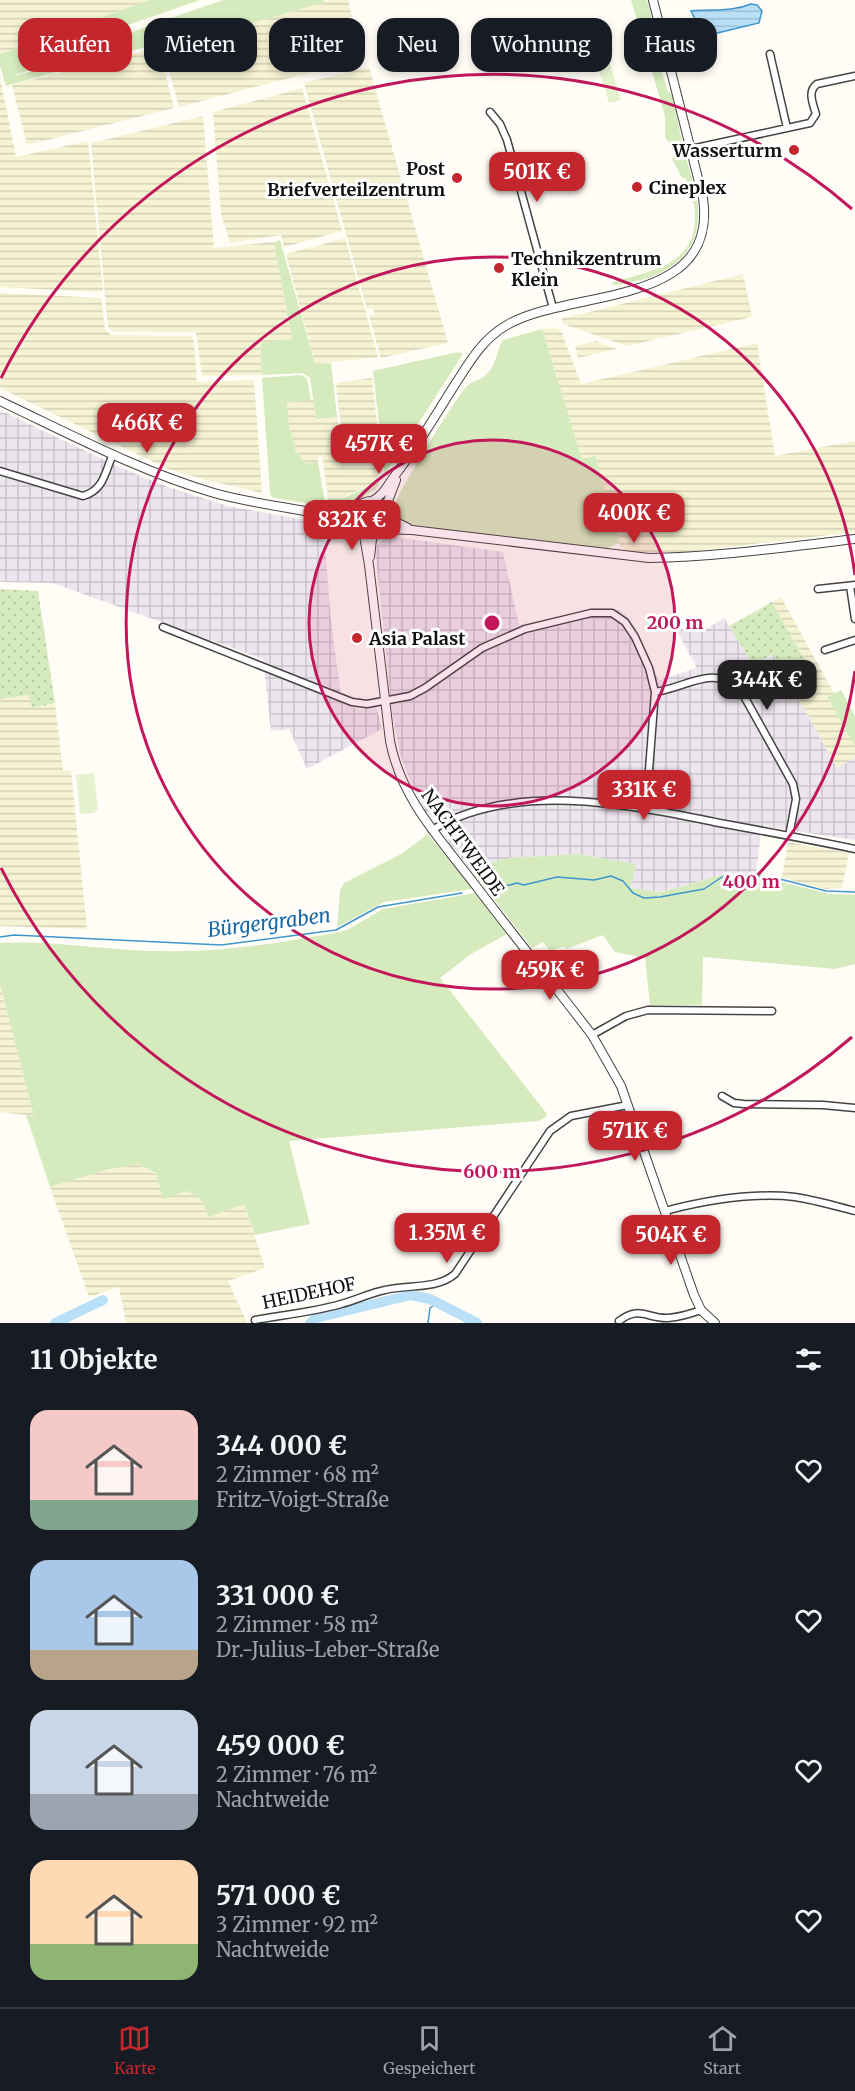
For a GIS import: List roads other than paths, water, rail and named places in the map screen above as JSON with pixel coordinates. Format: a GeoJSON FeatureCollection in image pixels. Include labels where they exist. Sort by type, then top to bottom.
{"type":"FeatureCollection","features":[{"type":"Feature","properties":{"kind":"street"},"geometry":{"type":"LineString","coordinates":[[356,522],[357,510],[362,504],[379,497],[473,357],[497,331],[513,321],[554,308],[655,283],[669,276],[686,262],[701,235],[704,213],[703,198],[653,0]]}},
{"type":"Feature","properties":{"kind":"street"},"geometry":{"type":"LineString","coordinates":[[770,54],[787,129]]}},
{"type":"Feature","properties":{"kind":"street"},"geometry":{"type":"LineString","coordinates":[[691,149],[810,123],[816,114],[812,87],[855,76]]}},
{"type":"Feature","properties":{"kind":"street"},"geometry":{"type":"LineString","coordinates":[[490,112],[500,124],[507,140],[554,308]]}},
{"type":"Feature","properties":{"kind":"street"},"geometry":{"type":"LineString","coordinates":[[0,401],[113,454],[178,481],[249,502],[324,514],[356,522],[363,530],[369,532],[412,530],[649,558],[737,553],[855,539]]}},
{"type":"Feature","properties":{"kind":"street"},"geometry":{"type":"LineString","coordinates":[[0,471],[83,496],[93,493],[99,487],[113,454]]}},
{"type":"Feature","properties":{"kind":"street"},"geometry":{"type":"LineString","coordinates":[[379,530],[386,523],[386,512],[401,467]]}},
{"type":"Feature","properties":{"kind":"street"},"geometry":{"type":"LineString","coordinates":[[372,501],[378,503],[392,520],[412,530]]}},
{"type":"Feature","properties":{"kind":"street"},"geometry":{"type":"LineString","coordinates":[[324,514],[357,510]]}},
{"type":"Feature","properties":{"kind":"street","name":"NACHTWEIDE"},"geometry":{"type":"LineString","coordinates":[[363,530],[394,759],[414,803],[432,830],[592,1035],[615,1073],[701,1310],[715,1323]]}},
{"type":"Feature","properties":{"kind":"street","name":"NACHTWEIDE"},"geometry":{"type":"LineString","coordinates":[[369,565],[372,539],[379,530]]}},
{"type":"Feature","properties":{"kind":"street"},"geometry":{"type":"LineString","coordinates":[[818,589],[853,585],[855,619]]}},
{"type":"Feature","properties":{"kind":"street"},"geometry":{"type":"LineString","coordinates":[[163,627],[352,702],[367,704],[401,699],[419,692],[482,648],[508,634],[558,620],[603,612],[619,616],[631,630],[649,668],[656,692],[646,809]]}},
{"type":"Feature","properties":{"kind":"street"},"geometry":{"type":"LineString","coordinates":[[825,650],[855,640]]}},
{"type":"Feature","properties":{"kind":"street"},"geometry":{"type":"LineString","coordinates":[[656,692],[714,677],[727,679],[740,689],[793,784],[795,799],[789,836]]}},
{"type":"Feature","properties":{"kind":"street"},"geometry":{"type":"LineString","coordinates":[[432,830],[465,813],[479,809],[513,804],[583,802],[646,809],[855,849]]}},
{"type":"Feature","properties":{"kind":"street"},"geometry":{"type":"LineString","coordinates":[[592,1035],[626,1016],[648,1010],[772,1011]]}},
{"type":"Feature","properties":{"kind":"street"},"geometry":{"type":"LineString","coordinates":[[722,1096],[734,1103],[744,1104],[855,1108]]}},
{"type":"Feature","properties":{"kind":"street","name":"HEIDEHOF"},"geometry":{"type":"LineString","coordinates":[[255,1320],[339,1305],[383,1290],[447,1281],[455,1274],[550,1131],[571,1116],[628,1105]]}},
{"type":"Feature","properties":{"kind":"street"},"geometry":{"type":"LineString","coordinates":[[665,1211],[702,1203],[758,1196],[795,1197],[855,1211]]}},
{"type":"Feature","properties":{"kind":"street"},"geometry":{"type":"LineString","coordinates":[[619,1321],[627,1315],[638,1312],[667,1318],[701,1310]]}},
{"type":"Feature","properties":{"kind":"water"},"geometry":{"type":"Polygon","coordinates":[[[751,4],[757,5],[762,11],[759,23],[717,33],[717,18],[694,18],[691,11],[729,9],[751,4]]]}},
{"type":"Feature","properties":{"kind":"waterway","name":"Bürgergraben"},"geometry":{"type":"LineString","coordinates":[[495,886],[517,883],[524,885],[557,877],[594,880],[611,876],[623,881],[633,893],[644,898],[704,889],[722,877],[750,875],[784,880],[826,891],[855,892]]}},
{"type":"Feature","properties":{"kind":"waterway","name":"Bürgergraben"},"geometry":{"type":"LineString","coordinates":[[0,937],[14,935],[221,945],[336,930],[378,907],[462,893]]}},
{"type":"Feature","properties":{"kind":"waterway"},"geometry":{"type":"LineString","coordinates":[[310,1323],[316,1318],[411,1295],[430,1299],[477,1323]]}},
{"type":"Feature","properties":{"kind":"waterway"},"geometry":{"type":"LineString","coordinates":[[55,1323],[103,1300]]}},
{"type":"Feature","properties":{"kind":"waterway"},"geometry":{"type":"LineString","coordinates":[[428,1323],[430,1308],[437,1303]]}},
{"type":"Feature","properties":{"kind":"place","name":"Wasserturm"},"geometry":{"type":"Point","coordinates":[794,150]}},
{"type":"Feature","properties":{"kind":"place","name":"Post Briefverteilzentrum"},"geometry":{"type":"Point","coordinates":[457,178]}},
{"type":"Feature","properties":{"kind":"place","name":"Cineplex"},"geometry":{"type":"Point","coordinates":[637,187]}},
{"type":"Feature","properties":{"kind":"place","name":"Technikzentrum Klein"},"geometry":{"type":"Point","coordinates":[499,268]}},
{"type":"Feature","properties":{"kind":"place","name":"Asia Palast"},"geometry":{"type":"Point","coordinates":[357,638]}}]}
